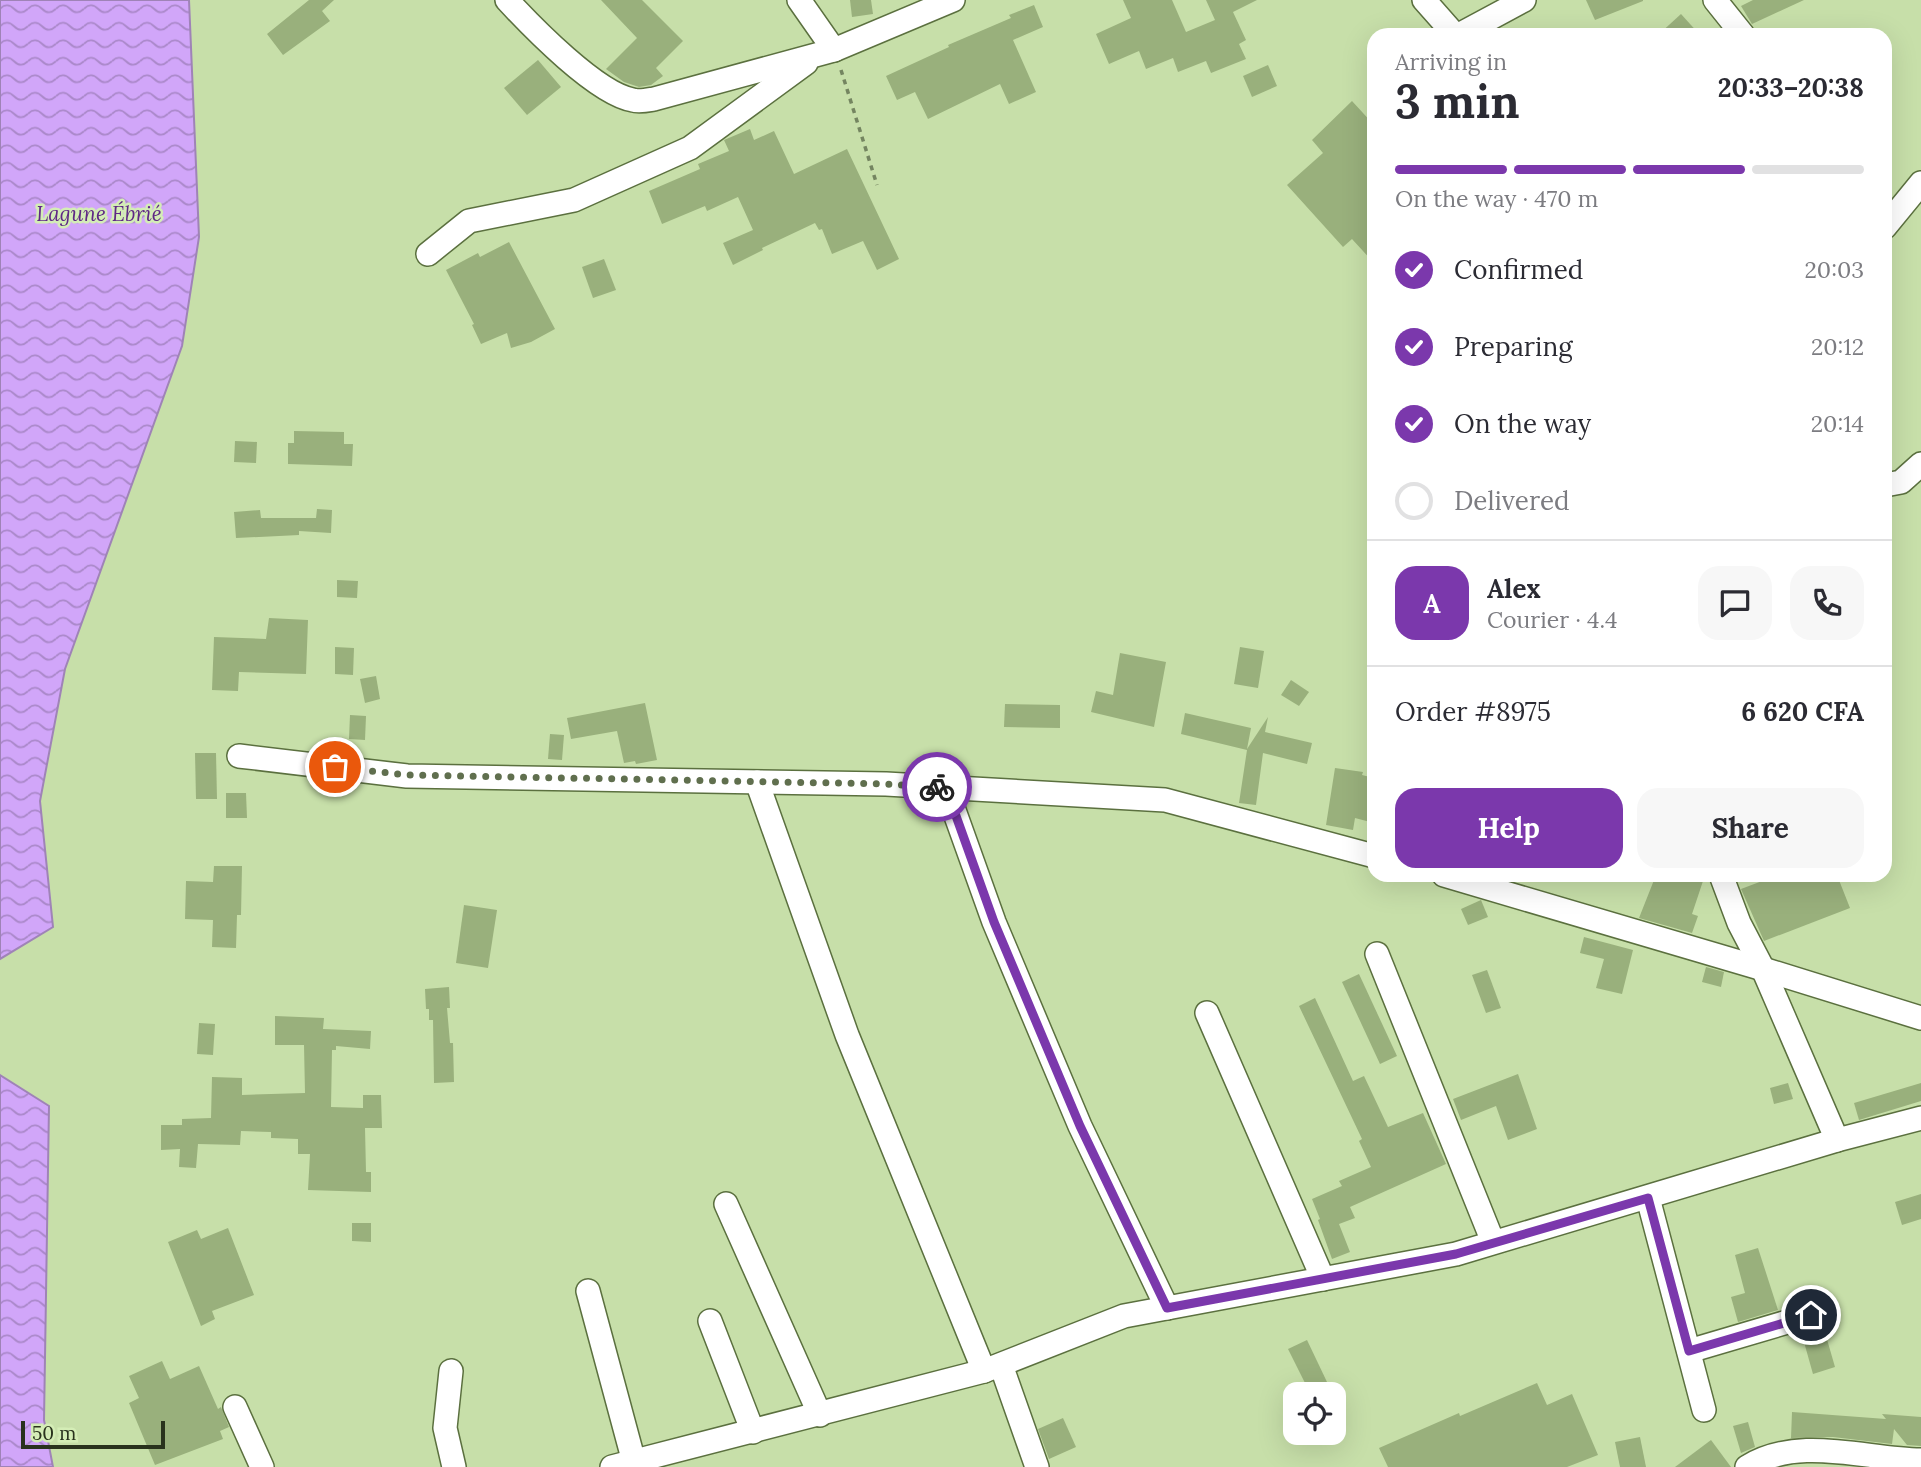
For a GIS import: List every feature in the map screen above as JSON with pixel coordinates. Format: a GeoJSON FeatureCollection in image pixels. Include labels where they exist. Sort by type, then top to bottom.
{"type":"FeatureCollection","features":[{"type":"Feature","properties":{"kind":"street"},"geometry":{"type":"LineString","coordinates":[[507,0],[544,39],[605,88],[632,100],[654,99],[826,53],[953,0]]}},
{"type":"Feature","properties":{"kind":"street"},"geometry":{"type":"LineString","coordinates":[[799,0],[826,53]]}},
{"type":"Feature","properties":{"kind":"street"},"geometry":{"type":"LineString","coordinates":[[1424,0],[1450,28]]}},
{"type":"Feature","properties":{"kind":"street"},"geometry":{"type":"LineString","coordinates":[[1470,28],[1524,0]]}},
{"type":"Feature","properties":{"kind":"street"},"geometry":{"type":"LineString","coordinates":[[1715,0],[1738,28]]}},
{"type":"Feature","properties":{"kind":"street"},"geometry":{"type":"LineString","coordinates":[[428,254],[469,221],[574,200],[690,148],[826,53]]}},
{"type":"Feature","properties":{"kind":"street"},"geometry":{"type":"LineString","coordinates":[[1892,209],[1921,183]]}},
{"type":"Feature","properties":{"kind":"street"},"geometry":{"type":"LineString","coordinates":[[1892,484],[1901,482],[1921,464]]}},
{"type":"Feature","properties":{"kind":"street"},"geometry":{"type":"LineString","coordinates":[[239,756],[407,775],[946,788],[1165,800],[1367,854]]}},
{"type":"Feature","properties":{"kind":"street"},"geometry":{"type":"LineString","coordinates":[[757,782],[847,1035],[1037,1467]]}},
{"type":"Feature","properties":{"kind":"street"},"geometry":{"type":"LineString","coordinates":[[946,788],[994,922],[1080,1126],[1167,1308]]}},
{"type":"Feature","properties":{"kind":"street"},"geometry":{"type":"LineString","coordinates":[[1468,882],[1921,1018]]}},
{"type":"Feature","properties":{"kind":"street"},"geometry":{"type":"LineString","coordinates":[[1724,882],[1739,923],[1763,969],[1837,1140]]}},
{"type":"Feature","properties":{"kind":"street"},"geometry":{"type":"LineString","coordinates":[[1377,954],[1493,1242]]}},
{"type":"Feature","properties":{"kind":"street"},"geometry":{"type":"LineString","coordinates":[[1207,1013],[1323,1279]]}},
{"type":"Feature","properties":{"kind":"street"},"geometry":{"type":"LineString","coordinates":[[588,1291],[624,1465],[993,1368],[1124,1316],[1456,1254],[1837,1140],[1921,1118]]}},
{"type":"Feature","properties":{"kind":"street"},"geometry":{"type":"LineString","coordinates":[[1648,1198],[1704,1410]]}},
{"type":"Feature","properties":{"kind":"street"},"geometry":{"type":"LineString","coordinates":[[726,1204],[820,1415]]}},
{"type":"Feature","properties":{"kind":"street"},"geometry":{"type":"LineString","coordinates":[[1689,1351],[1811,1315]]}},
{"type":"Feature","properties":{"kind":"street"},"geometry":{"type":"LineString","coordinates":[[710,1321],[753,1432]]}},
{"type":"Feature","properties":{"kind":"street"},"geometry":{"type":"LineString","coordinates":[[451,1371],[445,1428],[454,1467]]}},
{"type":"Feature","properties":{"kind":"street"},"geometry":{"type":"LineString","coordinates":[[235,1407],[262,1467]]}},
{"type":"Feature","properties":{"kind":"street"},"geometry":{"type":"LineString","coordinates":[[1747,1467],[1764,1457],[1798,1459],[1845,1451],[1907,1462]]}},
{"type":"Feature","properties":{"kind":"path"},"geometry":{"type":"LineString","coordinates":[[826,53],[877,185]]}},
{"type":"Feature","properties":{"kind":"water","name":"Lagune Ébrié"},"geometry":{"type":"Polygon","coordinates":[[[0,0],[189,0],[199,237],[182,346],[65,669],[40,801],[53,927],[0,959],[0,0]]]}},
{"type":"Feature","properties":{"kind":"water"},"geometry":{"type":"Polygon","coordinates":[[[0,1075],[49,1106],[44,1420],[53,1467],[0,1467],[0,1075]]]}},
{"type":"Feature","properties":{"kind":"building"},"geometry":{"type":"Polygon","coordinates":[[[309,0],[334,0],[322,11],[330,21],[283,55],[267,34],[309,0]]]}},
{"type":"Feature","properties":{"kind":"building"},"geometry":{"type":"Polygon","coordinates":[[[601,0],[642,0],[683,41],[656,68],[663,76],[651,85],[639,87],[624,82],[606,69],[637,38],[601,0]]]}},
{"type":"Feature","properties":{"kind":"building"},"geometry":{"type":"Polygon","coordinates":[[[850,0],[871,0],[873,14],[852,17],[850,0]]]}},
{"type":"Feature","properties":{"kind":"building"},"geometry":{"type":"Polygon","coordinates":[[[1123,0],[1172,0],[1186,32],[1215,20],[1206,0],[1257,0],[1233,12],[1246,40],[1239,44],[1246,59],[1211,73],[1206,61],[1178,72],[1173,58],[1146,69],[1139,51],[1109,64],[1096,34],[1131,18],[1123,0]]]}},
{"type":"Feature","properties":{"kind":"building"},"geometry":{"type":"Polygon","coordinates":[[[1586,0],[1643,0],[1643,1],[1595,20],[1586,0]]]}},
{"type":"Feature","properties":{"kind":"building"},"geometry":{"type":"Polygon","coordinates":[[[1753,0],[1804,0],[1752,24],[1741,6],[1753,0]]]}},
{"type":"Feature","properties":{"kind":"building"},"geometry":{"type":"Polygon","coordinates":[[[1034,5],[1043,27],[1013,40],[1036,92],[1009,104],[1000,84],[928,119],[915,92],[897,100],[886,76],[1034,5]]]}},
{"type":"Feature","properties":{"kind":"building"},"geometry":{"type":"Polygon","coordinates":[[[1681,14],[1694,28],[1666,28],[1681,14]]]}},
{"type":"Feature","properties":{"kind":"building"},"geometry":{"type":"Polygon","coordinates":[[[538,60],[561,87],[527,115],[504,88],[538,60]]]}},
{"type":"Feature","properties":{"kind":"building"},"geometry":{"type":"Polygon","coordinates":[[[1268,65],[1277,86],[1252,97],[1243,76],[1268,65]]]}},
{"type":"Feature","properties":{"kind":"building"},"geometry":{"type":"Polygon","coordinates":[[[1352,101],[1367,117],[1367,255],[1352,239],[1343,247],[1287,185],[1323,153],[1312,140],[1352,101]]]}},
{"type":"Feature","properties":{"kind":"building"},"geometry":{"type":"Polygon","coordinates":[[[750,129],[754,140],[774,131],[794,174],[847,149],[899,259],[877,270],[863,241],[832,254],[822,229],[819,230],[815,223],[733,265],[723,243],[753,230],[738,197],[707,211],[705,206],[662,224],[649,191],[700,169],[698,164],[729,151],[724,140],[750,129]]]}},
{"type":"Feature","properties":{"kind":"building"},"geometry":{"type":"Polygon","coordinates":[[[509,242],[555,329],[531,342],[511,348],[507,333],[481,344],[472,325],[474,324],[446,270],[478,253],[480,257],[509,242]]]}},
{"type":"Feature","properties":{"kind":"building"},"geometry":{"type":"Polygon","coordinates":[[[604,259],[616,290],[593,298],[582,267],[604,259]]]}},
{"type":"Feature","properties":{"kind":"building"},"geometry":{"type":"Polygon","coordinates":[[[294,431],[344,432],[344,444],[353,444],[352,466],[288,464],[288,443],[294,443],[294,431]]]}},
{"type":"Feature","properties":{"kind":"building"},"geometry":{"type":"Polygon","coordinates":[[[235,441],[257,442],[256,463],[234,462],[235,441]]]}},
{"type":"Feature","properties":{"kind":"building"},"geometry":{"type":"Polygon","coordinates":[[[317,509],[332,510],[331,533],[299,531],[299,535],[236,538],[234,512],[260,510],[261,518],[316,518],[317,509]]]}},
{"type":"Feature","properties":{"kind":"building"},"geometry":{"type":"Polygon","coordinates":[[[337,580],[358,581],[357,598],[337,597],[337,580]]]}},
{"type":"Feature","properties":{"kind":"building"},"geometry":{"type":"Polygon","coordinates":[[[269,618],[308,620],[306,674],[239,672],[238,691],[212,690],[214,637],[266,639],[269,618]]]}},
{"type":"Feature","properties":{"kind":"building"},"geometry":{"type":"Polygon","coordinates":[[[335,647],[354,648],[353,675],[335,674],[335,647]]]}},
{"type":"Feature","properties":{"kind":"building"},"geometry":{"type":"Polygon","coordinates":[[[1240,647],[1264,651],[1258,688],[1234,684],[1240,647]]]}},
{"type":"Feature","properties":{"kind":"building"},"geometry":{"type":"Polygon","coordinates":[[[1120,653],[1166,662],[1154,727],[1091,712],[1096,691],[1113,695],[1120,653]]]}},
{"type":"Feature","properties":{"kind":"building"},"geometry":{"type":"Polygon","coordinates":[[[376,676],[380,699],[365,703],[360,679],[376,676]]]}},
{"type":"Feature","properties":{"kind":"building"},"geometry":{"type":"Polygon","coordinates":[[[1291,680],[1309,692],[1299,706],[1281,695],[1291,680]]]}},
{"type":"Feature","properties":{"kind":"building"},"geometry":{"type":"Polygon","coordinates":[[[645,703],[657,760],[624,763],[617,731],[571,739],[567,718],[645,703]]]}},
{"type":"Feature","properties":{"kind":"building"},"geometry":{"type":"Polygon","coordinates":[[[1005,704],[1060,705],[1060,728],[1004,727],[1005,704]]]}},
{"type":"Feature","properties":{"kind":"building"},"geometry":{"type":"Polygon","coordinates":[[[1185,713],[1251,728],[1247,749],[1268,717],[1265,732],[1312,743],[1307,764],[1263,753],[1256,805],[1239,803],[1247,750],[1181,734],[1185,713]]]}},
{"type":"Feature","properties":{"kind":"building"},"geometry":{"type":"Polygon","coordinates":[[[350,715],[366,716],[365,740],[349,739],[350,715]]]}},
{"type":"Feature","properties":{"kind":"building"},"geometry":{"type":"Polygon","coordinates":[[[550,734],[564,735],[562,760],[548,759],[550,734]]]}},
{"type":"Feature","properties":{"kind":"building"},"geometry":{"type":"Polygon","coordinates":[[[195,753],[216,753],[217,799],[196,799],[195,753]]]}},
{"type":"Feature","properties":{"kind":"building"},"geometry":{"type":"Polygon","coordinates":[[[1335,768],[1363,772],[1362,775],[1367,776],[1367,821],[1355,818],[1353,830],[1326,825],[1335,768]]]}},
{"type":"Feature","properties":{"kind":"building"},"geometry":{"type":"Polygon","coordinates":[[[226,793],[246,793],[247,818],[226,818],[226,793]]]}},
{"type":"Feature","properties":{"kind":"building"},"geometry":{"type":"Polygon","coordinates":[[[214,866],[242,866],[241,915],[237,915],[236,948],[212,947],[213,920],[185,919],[186,881],[213,882],[214,866]]]}},
{"type":"Feature","properties":{"kind":"building"},"geometry":{"type":"Polygon","coordinates":[[[1653,882],[1703,882],[1692,914],[1698,916],[1692,933],[1639,918],[1653,882]]]}},
{"type":"Feature","properties":{"kind":"building"},"geometry":{"type":"Polygon","coordinates":[[[1760,882],[1840,882],[1850,908],[1764,941],[1741,889],[1760,882]]]}},
{"type":"Feature","properties":{"kind":"building"},"geometry":{"type":"Polygon","coordinates":[[[1481,900],[1488,917],[1468,925],[1461,909],[1481,900]]]}},
{"type":"Feature","properties":{"kind":"building"},"geometry":{"type":"Polygon","coordinates":[[[464,905],[497,910],[488,968],[456,963],[464,905]]]}},
{"type":"Feature","properties":{"kind":"building"},"geometry":{"type":"Polygon","coordinates":[[[1584,937],[1633,950],[1622,994],[1596,988],[1604,959],[1580,953],[1584,937]]]}},
{"type":"Feature","properties":{"kind":"building"},"geometry":{"type":"Polygon","coordinates":[[[1706,967],[1724,972],[1721,987],[1702,982],[1706,967]]]}},
{"type":"Feature","properties":{"kind":"building"},"geometry":{"type":"Polygon","coordinates":[[[1487,970],[1501,1008],[1486,1013],[1472,975],[1487,970]]]}},
{"type":"Feature","properties":{"kind":"building"},"geometry":{"type":"Polygon","coordinates":[[[1359,974],[1397,1056],[1380,1064],[1342,982],[1359,974]]]}},
{"type":"Feature","properties":{"kind":"building"},"geometry":{"type":"Polygon","coordinates":[[[449,987],[450,1008],[447,1008],[450,1043],[453,1043],[454,1082],[434,1083],[433,1020],[429,1020],[429,1009],[426,1009],[425,989],[449,987]]]}},
{"type":"Feature","properties":{"kind":"building"},"geometry":{"type":"Polygon","coordinates":[[[1315,998],[1353,1081],[1364,1076],[1388,1127],[1423,1113],[1446,1164],[1350,1207],[1355,1218],[1339,1224],[1350,1252],[1332,1259],[1312,1199],[1342,1186],[1339,1181],[1371,1167],[1359,1141],[1362,1139],[1299,1006],[1315,998]]]}},
{"type":"Feature","properties":{"kind":"building"},"geometry":{"type":"Polygon","coordinates":[[[275,1016],[324,1018],[323,1029],[371,1031],[370,1049],[336,1046],[336,1050],[332,1050],[331,1107],[363,1108],[363,1095],[381,1095],[382,1128],[365,1128],[366,1172],[371,1172],[371,1192],[308,1190],[310,1154],[298,1154],[298,1139],[271,1138],[271,1132],[241,1131],[240,1145],[198,1144],[196,1168],[179,1167],[180,1149],[161,1150],[161,1125],[182,1125],[182,1119],[211,1118],[212,1077],[242,1078],[242,1095],[305,1093],[304,1045],[275,1045],[275,1016]]]}},
{"type":"Feature","properties":{"kind":"building"},"geometry":{"type":"Polygon","coordinates":[[[199,1023],[215,1024],[213,1055],[197,1054],[199,1023]]]}},
{"type":"Feature","properties":{"kind":"building"},"geometry":{"type":"Polygon","coordinates":[[[1518,1074],[1537,1129],[1508,1140],[1496,1106],[1461,1120],[1453,1099],[1518,1074]]]}},
{"type":"Feature","properties":{"kind":"building"},"geometry":{"type":"Polygon","coordinates":[[[1788,1083],[1793,1099],[1774,1104],[1770,1088],[1788,1083]]]}},
{"type":"Feature","properties":{"kind":"building"},"geometry":{"type":"Polygon","coordinates":[[[1921,1083],[1921,1101],[1859,1120],[1854,1103],[1921,1083]]]}},
{"type":"Feature","properties":{"kind":"building"},"geometry":{"type":"Polygon","coordinates":[[[1921,1194],[1921,1219],[1902,1225],[1895,1202],[1921,1194]]]}},
{"type":"Feature","properties":{"kind":"building"},"geometry":{"type":"Polygon","coordinates":[[[352,1223],[371,1223],[371,1242],[352,1241],[352,1223]]]}},
{"type":"Feature","properties":{"kind":"building"},"geometry":{"type":"Polygon","coordinates":[[[228,1228],[254,1295],[212,1311],[215,1319],[201,1326],[168,1242],[197,1230],[201,1239],[228,1228]]]}},
{"type":"Feature","properties":{"kind":"building"},"geometry":{"type":"Polygon","coordinates":[[[1758,1248],[1778,1310],[1738,1322],[1731,1297],[1745,1293],[1735,1255],[1758,1248]]]}},
{"type":"Feature","properties":{"kind":"building"},"geometry":{"type":"Polygon","coordinates":[[[1824,1329],[1835,1367],[1813,1374],[1802,1335],[1824,1329]]]}},
{"type":"Feature","properties":{"kind":"building"},"geometry":{"type":"Polygon","coordinates":[[[1307,1340],[1327,1382],[1304,1382],[1288,1349],[1307,1340]]]}},
{"type":"Feature","properties":{"kind":"building"},"geometry":{"type":"Polygon","coordinates":[[[162,1361],[170,1379],[199,1366],[229,1427],[220,1431],[223,1439],[155,1465],[129,1403],[139,1398],[129,1376],[162,1361]]]}},
{"type":"Feature","properties":{"kind":"building"},"geometry":{"type":"Polygon","coordinates":[[[1537,1383],[1547,1405],[1572,1394],[1598,1455],[1567,1467],[1388,1467],[1379,1448],[1537,1383]]]}},
{"type":"Feature","properties":{"kind":"building"},"geometry":{"type":"Polygon","coordinates":[[[1792,1412],[1886,1419],[1882,1414],[1921,1417],[1921,1446],[1907,1445],[1894,1429],[1892,1444],[1833,1437],[1791,1438],[1792,1412]]]}},
{"type":"Feature","properties":{"kind":"building"},"geometry":{"type":"Polygon","coordinates":[[[1063,1418],[1076,1447],[1049,1459],[1038,1429],[1063,1418]]]}},
{"type":"Feature","properties":{"kind":"building"},"geometry":{"type":"Polygon","coordinates":[[[1748,1422],[1755,1447],[1741,1453],[1733,1426],[1748,1422]]]}},
{"type":"Feature","properties":{"kind":"building"},"geometry":{"type":"Polygon","coordinates":[[[1640,1437],[1646,1467],[1620,1467],[1615,1442],[1640,1437]]]}},
{"type":"Feature","properties":{"kind":"building"},"geometry":{"type":"Polygon","coordinates":[[[1711,1440],[1731,1467],[1675,1467],[1711,1440]]]}},
{"type":"Feature","properties":{"kind":"way so far"},"geometry":{"type":"LineString","coordinates":[[335,767],[407,775],[937,787]]}},
{"type":"Feature","properties":{"kind":"route"},"geometry":{"type":"LineString","coordinates":[[937,787],[946,788],[994,922],[1080,1126],[1167,1308],[1456,1254],[1648,1198],[1689,1351],[1811,1315]]}}]}
